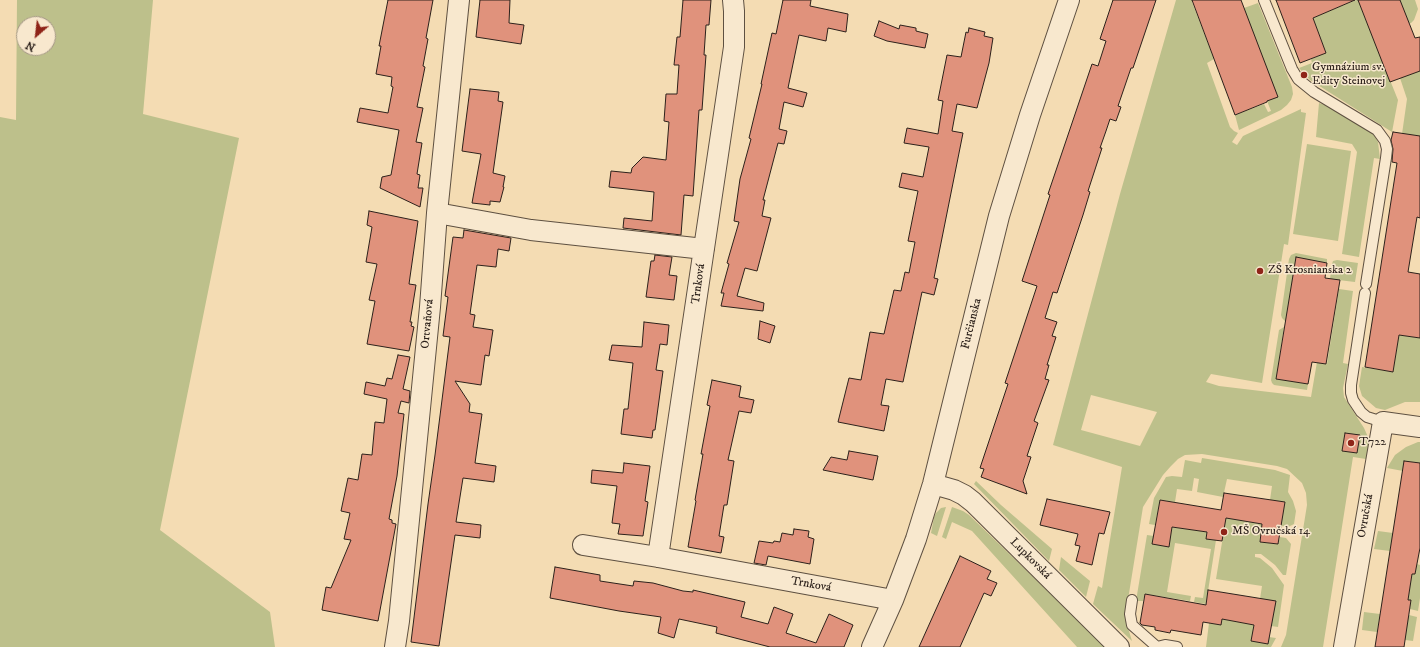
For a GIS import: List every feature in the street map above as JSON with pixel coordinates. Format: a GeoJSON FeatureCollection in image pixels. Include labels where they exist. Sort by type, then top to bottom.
{"type":"FeatureCollection","features":[{"type":"Feature","properties":{"kind":"street","name":"Ortvaňová"},"geometry":{"type":"LineString","coordinates":[[395,647],[399,621],[429,322],[437,213],[459,0]]}},
{"type":"Feature","properties":{"kind":"street","name":"Furčianska"},"geometry":{"type":"LineString","coordinates":[[872,647],[893,600],[916,539],[933,484],[999,216],[1025,129],[1069,0]]}},
{"type":"Feature","properties":{"kind":"street","name":"Trnková"},"geometry":{"type":"LineString","coordinates":[[658,557],[734,47],[738,4]]}},
{"type":"Feature","properties":{"kind":"street"},"geometry":{"type":"LineString","coordinates":[[437,213],[532,230],[704,249]]}},
{"type":"Feature","properties":{"kind":"street"},"geometry":{"type":"LineString","coordinates":[[1383,422],[1420,427]]}},
{"type":"Feature","properties":{"kind":"street","name":"Ovručská"},"geometry":{"type":"LineString","coordinates":[[1344,647],[1383,422]]}},
{"type":"Feature","properties":{"kind":"street","name":"Lupkovská"},"geometry":{"type":"LineString","coordinates":[[933,484],[954,490],[972,502],[1119,647]]}},
{"type":"Feature","properties":{"kind":"street","name":"Trnková"},"geometry":{"type":"LineString","coordinates":[[583,545],[658,557],[893,600]]}},
{"type":"Feature","properties":{"kind":"lane"},"geometry":{"type":"LineString","coordinates":[[1264,0],[1292,69],[1298,79],[1314,92],[1376,130],[1385,141],[1387,149],[1386,158],[1351,393],[1353,400],[1361,412],[1367,417],[1383,422]]}},
{"type":"Feature","properties":{"kind":"lane"},"geometry":{"type":"LineString","coordinates":[[1132,600],[1130,614],[1132,625],[1157,647],[1165,645],[1177,647]]}},
{"type":"Feature","properties":{"kind":"green space"},"geometry":{"type":"Polygon","coordinates":[[[17,0],[153,0],[143,114],[239,138],[160,530],[270,612],[275,647],[0,647],[0,117],[16,120],[17,56],[56,56],[56,16],[17,16],[17,0]]]}},
{"type":"Feature","properties":{"kind":"green space","name":"ZŠ Krosnianska 2"},"geometry":{"type":"Polygon","coordinates":[[[1176,0],[1197,0],[1192,2],[1214,59],[1207,63],[1230,127],[1238,133],[1232,142],[1237,145],[1243,136],[1301,109],[1301,112],[1306,113],[1288,245],[1284,244],[1262,383],[1211,374],[1206,382],[1219,386],[1311,397],[1317,362],[1327,364],[1339,289],[1353,291],[1343,363],[1348,364],[1343,388],[1344,397],[1364,428],[1368,437],[1369,445],[1366,459],[1353,457],[1323,647],[1281,647],[1286,635],[1307,505],[1306,493],[1302,483],[1287,469],[1277,466],[1202,454],[1185,455],[1178,459],[1163,475],[1143,507],[1125,618],[1132,641],[1093,604],[1098,586],[1102,588],[1122,467],[1053,445],[1120,194],[1176,0]],[[1091,395],[1081,430],[1140,446],[1157,412],[1091,395]],[[1345,433],[1342,451],[1357,453],[1360,436],[1345,433]]]}},
{"type":"Feature","properties":{"kind":"green space"},"geometry":{"type":"Polygon","coordinates":[[[1356,0],[1370,0],[1361,8],[1398,100],[1392,132],[1310,80],[1299,68],[1312,63],[1311,59],[1326,53],[1313,18],[1356,0]]]}},
{"type":"Feature","properties":{"kind":"green space"},"geometry":{"type":"Polygon","coordinates":[[[1400,0],[1415,0],[1418,9],[1414,20],[1411,23],[1382,34],[1400,0]]]}},
{"type":"Feature","properties":{"kind":"green space"},"geometry":{"type":"Polygon","coordinates":[[[1258,3],[1292,87],[1293,94],[1291,100],[1281,110],[1239,130],[1235,115],[1264,104],[1268,112],[1271,111],[1259,81],[1244,8],[1258,3]]]}},
{"type":"Feature","properties":{"kind":"green space"},"geometry":{"type":"Polygon","coordinates":[[[1420,71],[1420,136],[1402,134],[1407,99],[1400,78],[1420,71]]]}},
{"type":"Feature","properties":{"kind":"green space"},"geometry":{"type":"Polygon","coordinates":[[[1319,103],[1331,107],[1368,130],[1375,136],[1378,142],[1380,159],[1374,158],[1359,257],[1342,254],[1357,152],[1352,144],[1316,137],[1319,103]]]}},
{"type":"Feature","properties":{"kind":"green space"},"geometry":{"type":"Polygon","coordinates":[[[1307,144],[1351,151],[1338,241],[1293,234],[1307,144]]]}},
{"type":"Feature","properties":{"kind":"green space"},"geometry":{"type":"Polygon","coordinates":[[[1296,253],[1327,259],[1327,263],[1296,258],[1286,319],[1291,322],[1285,321],[1281,315],[1289,259],[1291,255],[1296,253]]]}},
{"type":"Feature","properties":{"kind":"green space"},"geometry":{"type":"Polygon","coordinates":[[[1337,260],[1358,263],[1355,282],[1330,279],[1333,261],[1337,260]]]}},
{"type":"Feature","properties":{"kind":"green space"},"geometry":{"type":"Polygon","coordinates":[[[1284,327],[1276,379],[1308,384],[1307,390],[1274,385],[1272,383],[1271,380],[1279,330],[1284,327]]]}},
{"type":"Feature","properties":{"kind":"green space"},"geometry":{"type":"Polygon","coordinates":[[[1399,335],[1420,338],[1420,402],[1405,402],[1385,410],[1376,408],[1362,396],[1359,386],[1362,367],[1393,372],[1399,335]]]}},
{"type":"Feature","properties":{"kind":"green space"},"geometry":{"type":"Polygon","coordinates":[[[1420,442],[1420,463],[1404,461],[1403,471],[1387,468],[1395,455],[1406,447],[1420,442]]]}},
{"type":"Feature","properties":{"kind":"green space"},"geometry":{"type":"Polygon","coordinates":[[[1202,458],[1275,470],[1290,475],[1288,492],[1296,511],[1294,524],[1288,527],[1281,526],[1285,502],[1270,500],[1272,486],[1227,479],[1223,497],[1197,492],[1199,479],[1194,478],[1192,491],[1177,489],[1175,502],[1160,500],[1155,525],[1149,524],[1154,498],[1166,477],[1182,477],[1185,460],[1201,463],[1202,458]]]}},
{"type":"Feature","properties":{"kind":"green space"},"geometry":{"type":"Polygon","coordinates":[[[976,481],[1001,505],[1052,549],[1049,561],[974,484],[976,481]]]}},
{"type":"Feature","properties":{"kind":"green space"},"geometry":{"type":"Polygon","coordinates":[[[946,507],[937,536],[931,533],[934,517],[941,508],[946,507]]]}},
{"type":"Feature","properties":{"kind":"green space"},"geometry":{"type":"Polygon","coordinates":[[[952,507],[969,515],[1106,647],[1077,647],[972,531],[952,522],[946,539],[942,537],[952,507]]]}},
{"type":"Feature","properties":{"kind":"green space"},"geometry":{"type":"Polygon","coordinates":[[[1226,518],[1262,524],[1260,542],[1278,544],[1280,537],[1286,538],[1291,544],[1286,575],[1283,575],[1275,565],[1261,554],[1255,554],[1255,557],[1260,558],[1272,568],[1284,585],[1278,627],[1271,626],[1260,599],[1262,586],[1216,579],[1226,518]]]}},
{"type":"Feature","properties":{"kind":"green space"},"geometry":{"type":"Polygon","coordinates":[[[1172,527],[1207,532],[1206,539],[1216,540],[1206,604],[1194,602],[1195,597],[1203,598],[1211,549],[1175,543],[1167,592],[1191,596],[1190,601],[1145,594],[1143,601],[1136,601],[1147,535],[1154,536],[1169,547],[1172,527]]]}},
{"type":"Feature","properties":{"kind":"green space"},"geometry":{"type":"Polygon","coordinates":[[[1378,531],[1393,533],[1390,551],[1374,549],[1378,531]]]}},
{"type":"Feature","properties":{"kind":"green space"},"geometry":{"type":"Polygon","coordinates":[[[1061,557],[1090,581],[1086,597],[1059,570],[1061,557]]]}},
{"type":"Feature","properties":{"kind":"green space"},"geometry":{"type":"Polygon","coordinates":[[[1417,564],[1420,565],[1420,598],[1418,611],[1410,609],[1411,601],[1408,600],[1412,574],[1415,574],[1417,564]]]}},
{"type":"Feature","properties":{"kind":"green space"},"geometry":{"type":"Polygon","coordinates":[[[1364,612],[1380,614],[1377,632],[1362,630],[1364,612]]]}},
{"type":"Feature","properties":{"kind":"green space"},"geometry":{"type":"Polygon","coordinates":[[[1409,615],[1417,617],[1413,641],[1405,640],[1405,618],[1408,618],[1409,615]]]}},
{"type":"Feature","properties":{"kind":"green space"},"geometry":{"type":"Polygon","coordinates":[[[1222,619],[1254,625],[1252,641],[1268,644],[1269,637],[1276,638],[1271,647],[1206,647],[1209,623],[1221,625],[1222,619]]]}},
{"type":"Feature","properties":{"kind":"building"},"geometry":{"type":"Polygon","coordinates":[[[388,0],[433,0],[426,38],[428,39],[423,66],[425,67],[417,107],[423,108],[416,142],[422,143],[417,174],[420,175],[418,188],[423,188],[420,207],[380,188],[382,177],[391,175],[399,130],[357,122],[360,108],[388,113],[393,87],[391,86],[392,77],[376,74],[381,46],[379,46],[388,0]]]}},
{"type":"Feature","properties":{"kind":"building"},"geometry":{"type":"Polygon","coordinates":[[[480,0],[510,0],[509,23],[524,25],[521,44],[476,37],[480,0]]]}},
{"type":"Feature","properties":{"kind":"building"},"geometry":{"type":"Polygon","coordinates":[[[683,0],[711,0],[709,25],[706,25],[704,55],[706,55],[702,110],[699,110],[693,196],[684,195],[681,235],[623,228],[624,218],[652,221],[654,192],[609,187],[611,171],[631,173],[632,168],[643,157],[666,160],[669,122],[664,121],[666,94],[677,94],[679,65],[674,65],[677,37],[680,37],[683,0]]]}},
{"type":"Feature","properties":{"kind":"building"},"geometry":{"type":"Polygon","coordinates":[[[783,0],[811,0],[810,6],[848,14],[846,32],[828,28],[826,41],[799,35],[788,88],[807,93],[803,107],[784,102],[779,129],[787,131],[784,144],[778,143],[763,200],[765,200],[762,216],[771,218],[757,271],[745,268],[737,296],[764,303],[763,311],[721,306],[724,293],[721,293],[729,264],[727,263],[739,222],[734,221],[740,179],[751,139],[749,138],[772,33],[776,34],[783,0]]]}},
{"type":"Feature","properties":{"kind":"building"},"geometry":{"type":"Polygon","coordinates":[[[1113,0],[1156,0],[1133,68],[1131,68],[1118,106],[1121,107],[1116,121],[1110,119],[1100,148],[1102,148],[1088,191],[1090,192],[1083,215],[1057,293],[1053,292],[1045,318],[1057,322],[1052,336],[1056,337],[1047,365],[1049,365],[1045,379],[1049,380],[1034,421],[1038,423],[1027,456],[1031,457],[1023,481],[1027,494],[981,477],[984,469],[980,468],[1008,384],[1005,383],[1037,286],[1022,281],[1050,195],[1048,194],[1092,64],[1098,66],[1106,41],[1100,39],[1113,0]]]}},
{"type":"Feature","properties":{"kind":"building"},"geometry":{"type":"Polygon","coordinates":[[[1192,0],[1241,0],[1278,97],[1235,115],[1192,0]]]}},
{"type":"Feature","properties":{"kind":"building"},"geometry":{"type":"Polygon","coordinates":[[[1276,0],[1355,0],[1313,18],[1326,53],[1300,63],[1276,0]]]}},
{"type":"Feature","properties":{"kind":"building"},"geometry":{"type":"Polygon","coordinates":[[[1358,0],[1400,0],[1415,38],[1420,37],[1420,71],[1390,82],[1358,0]]]}},
{"type":"Feature","properties":{"kind":"building"},"geometry":{"type":"Polygon","coordinates":[[[879,21],[899,29],[900,25],[916,28],[916,31],[928,34],[925,48],[887,41],[874,36],[879,21]]]}},
{"type":"Feature","properties":{"kind":"building"},"geometry":{"type":"Polygon","coordinates":[[[969,28],[985,32],[984,36],[993,38],[989,63],[977,108],[957,104],[952,131],[963,133],[934,278],[938,279],[934,295],[922,292],[903,382],[886,379],[881,405],[889,406],[884,431],[838,422],[849,378],[861,380],[870,332],[884,334],[894,290],[901,291],[905,272],[909,273],[915,242],[908,241],[918,191],[899,187],[902,173],[923,177],[929,147],[904,143],[907,128],[938,134],[943,101],[938,100],[947,55],[961,57],[966,32],[968,33],[969,28]]]}},
{"type":"Feature","properties":{"kind":"building"},"geometry":{"type":"Polygon","coordinates":[[[470,89],[499,92],[498,101],[503,102],[493,173],[505,176],[504,187],[500,202],[490,201],[490,205],[472,203],[481,154],[462,151],[470,89]]]}},
{"type":"Feature","properties":{"kind":"building"},"geometry":{"type":"Polygon","coordinates":[[[1393,132],[1420,136],[1420,218],[1417,217],[1408,272],[1420,274],[1420,338],[1399,335],[1393,372],[1365,367],[1397,163],[1392,162],[1393,149],[1391,140],[1393,132]]]}},
{"type":"Feature","properties":{"kind":"building"},"geometry":{"type":"Polygon","coordinates":[[[369,211],[418,221],[409,284],[416,285],[410,322],[412,322],[411,326],[414,327],[409,351],[367,344],[375,301],[369,300],[377,264],[366,262],[372,227],[367,225],[369,211]]]}},
{"type":"Feature","properties":{"kind":"building"},"geometry":{"type":"Polygon","coordinates":[[[464,230],[511,238],[509,251],[498,249],[496,267],[477,265],[470,314],[475,315],[473,327],[493,330],[489,356],[485,355],[481,385],[455,381],[470,404],[469,412],[482,414],[475,463],[496,466],[494,482],[463,478],[456,522],[481,525],[480,538],[455,535],[439,646],[411,642],[450,337],[443,336],[448,297],[445,296],[453,237],[463,238],[464,230]]]}},
{"type":"Feature","properties":{"kind":"building"},"geometry":{"type":"Polygon","coordinates":[[[655,255],[672,257],[669,275],[677,276],[674,300],[646,297],[651,261],[654,261],[655,255]]]}},
{"type":"Feature","properties":{"kind":"building"},"geometry":{"type":"Polygon","coordinates":[[[1296,257],[1327,263],[1325,278],[1340,280],[1326,364],[1312,362],[1308,384],[1276,379],[1296,257]]]}},
{"type":"Feature","properties":{"kind":"building"},"geometry":{"type":"Polygon","coordinates":[[[760,321],[775,326],[770,343],[758,339],[760,321]]]}},
{"type":"Feature","properties":{"kind":"building"},"geometry":{"type":"Polygon","coordinates":[[[644,322],[669,325],[667,345],[660,344],[656,370],[663,371],[655,430],[653,430],[652,438],[621,434],[624,409],[628,409],[633,363],[609,360],[612,345],[642,347],[644,322]]]}},
{"type":"Feature","properties":{"kind":"building"},"geometry":{"type":"Polygon","coordinates":[[[398,355],[410,357],[403,389],[410,391],[409,403],[401,401],[398,413],[404,414],[397,476],[389,519],[392,520],[392,523],[396,524],[378,621],[322,610],[326,587],[331,588],[351,540],[344,539],[350,513],[341,511],[348,478],[358,480],[362,454],[372,455],[375,422],[384,423],[387,399],[364,394],[366,382],[385,386],[387,378],[392,379],[398,355]]]}},
{"type":"Feature","properties":{"kind":"building"},"geometry":{"type":"Polygon","coordinates":[[[712,380],[741,386],[739,397],[754,400],[751,413],[739,411],[728,460],[734,461],[727,505],[724,505],[719,536],[724,537],[721,553],[688,547],[703,454],[701,454],[710,406],[707,405],[712,380]]]}},
{"type":"Feature","properties":{"kind":"building","name":"T722"},"geometry":{"type":"Polygon","coordinates":[[[1345,433],[1360,435],[1357,453],[1342,451],[1345,433]]]}},
{"type":"Feature","properties":{"kind":"building"},"geometry":{"type":"Polygon","coordinates":[[[849,451],[878,456],[873,480],[823,470],[831,457],[847,460],[849,451]]]}},
{"type":"Feature","properties":{"kind":"building"},"geometry":{"type":"Polygon","coordinates":[[[1404,461],[1420,463],[1420,548],[1415,574],[1412,574],[1408,600],[1411,600],[1404,647],[1375,647],[1404,461]]]}},
{"type":"Feature","properties":{"kind":"building"},"geometry":{"type":"Polygon","coordinates":[[[624,463],[650,466],[645,501],[648,502],[643,536],[618,534],[620,524],[612,523],[617,486],[591,483],[592,470],[623,473],[624,463]]]}},
{"type":"Feature","properties":{"kind":"building"},"geometry":{"type":"Polygon","coordinates":[[[1224,493],[1285,502],[1278,544],[1260,542],[1262,524],[1226,518],[1222,541],[1206,539],[1207,532],[1172,527],[1169,547],[1152,544],[1160,500],[1221,510],[1224,493]]]}},
{"type":"Feature","properties":{"kind":"building"},"geometry":{"type":"Polygon","coordinates":[[[1047,499],[1110,512],[1104,534],[1099,533],[1092,565],[1076,561],[1080,546],[1075,545],[1078,534],[1040,525],[1047,499]]]}},
{"type":"Feature","properties":{"kind":"building"},"geometry":{"type":"Polygon","coordinates":[[[794,529],[809,531],[808,537],[814,539],[810,564],[768,556],[766,565],[754,563],[759,541],[773,543],[774,541],[780,542],[782,533],[793,535],[794,529]]]}},
{"type":"Feature","properties":{"kind":"building"},"geometry":{"type":"Polygon","coordinates":[[[960,556],[991,571],[987,579],[997,583],[991,596],[984,593],[960,647],[919,647],[960,556]]]}},
{"type":"Feature","properties":{"kind":"building"},"geometry":{"type":"Polygon","coordinates":[[[555,567],[600,575],[600,581],[633,586],[634,581],[653,583],[683,591],[693,592],[693,590],[745,602],[741,617],[768,624],[774,607],[793,614],[786,633],[816,643],[829,614],[853,625],[844,647],[770,647],[716,633],[717,627],[679,619],[674,638],[658,633],[661,617],[550,598],[555,567]]]}},
{"type":"Feature","properties":{"kind":"building"},"geometry":{"type":"Polygon","coordinates":[[[1208,590],[1276,601],[1268,644],[1251,641],[1254,625],[1222,619],[1221,625],[1203,622],[1201,635],[1171,630],[1170,633],[1155,630],[1155,627],[1142,625],[1140,623],[1145,594],[1206,605],[1208,590]]]}},
{"type":"Feature","properties":{"kind":"place","name":"Gymnázium sv. Edity Steinovej"},"geometry":{"type":"Point","coordinates":[1304,75]}},
{"type":"Feature","properties":{"kind":"place","name":"ZŠ Krosnianska 2"},"geometry":{"type":"Point","coordinates":[1260,271]}},
{"type":"Feature","properties":{"kind":"place","name":"T722"},"geometry":{"type":"Point","coordinates":[1351,443]}},
{"type":"Feature","properties":{"kind":"place","name":"MŠ Ovručská 14"},"geometry":{"type":"Point","coordinates":[1224,532]}}]}
